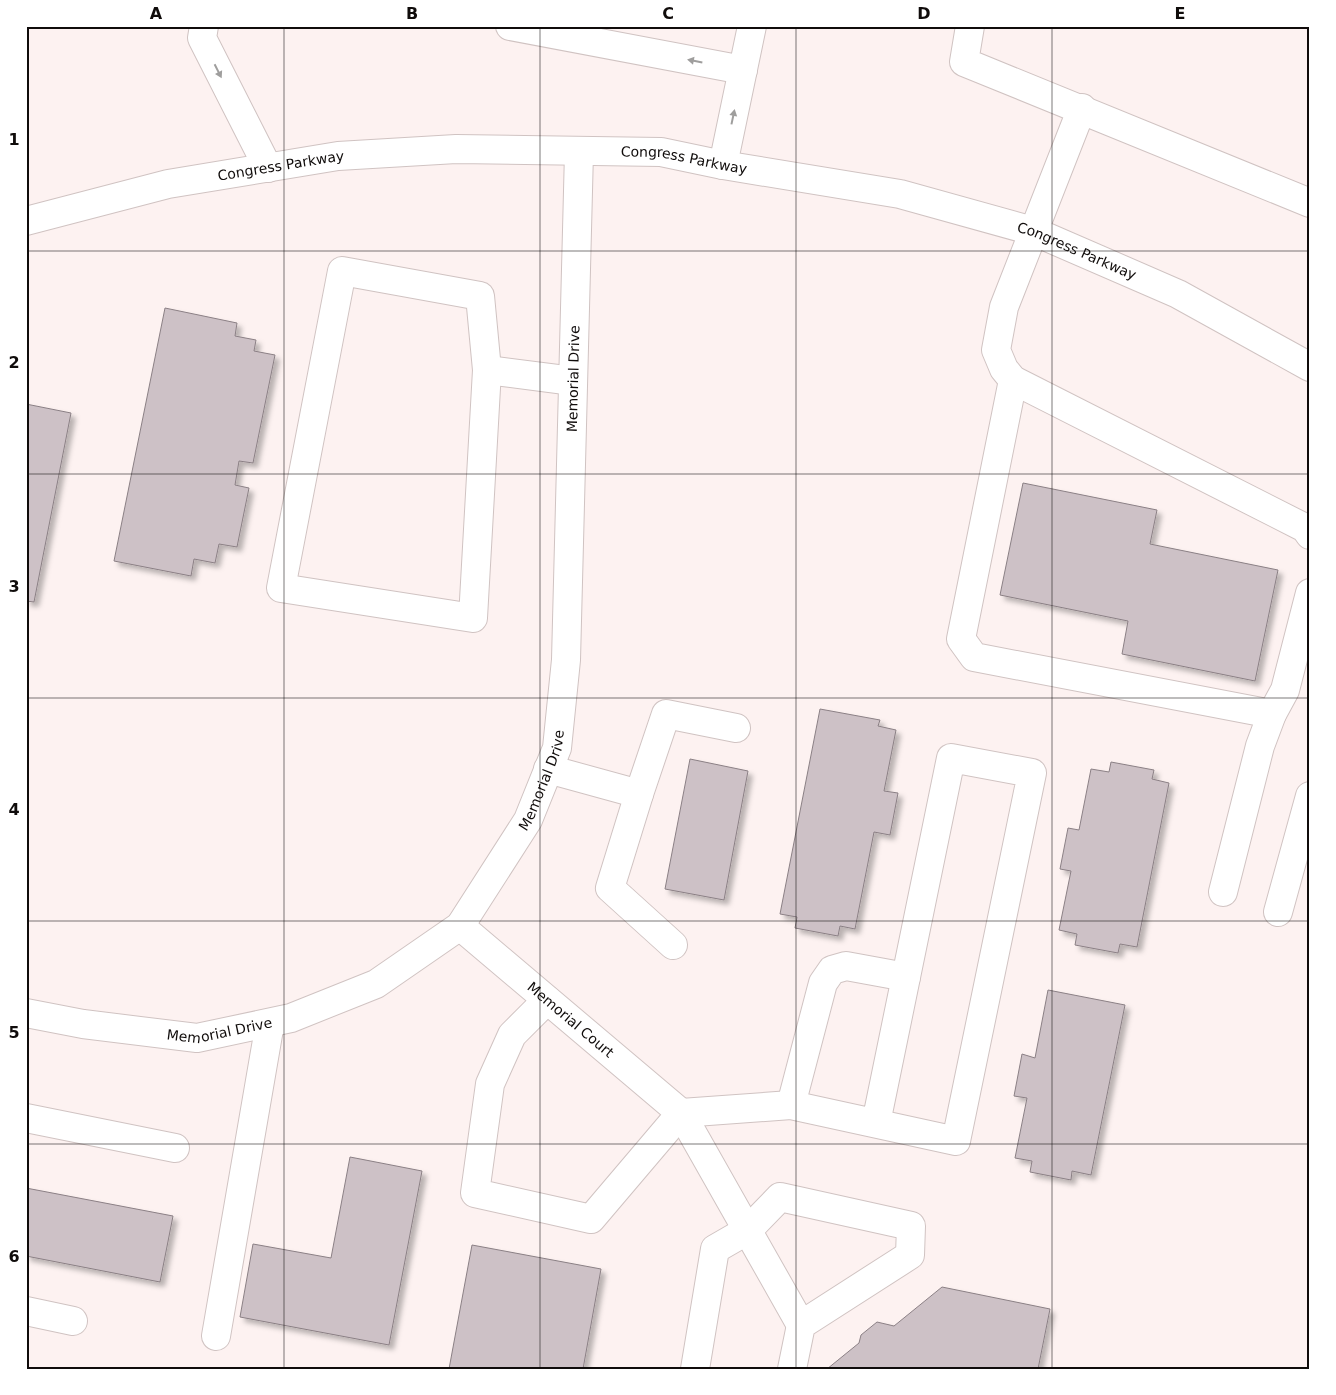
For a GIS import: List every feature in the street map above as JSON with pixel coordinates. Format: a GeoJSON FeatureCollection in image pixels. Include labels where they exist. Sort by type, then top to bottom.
{"type":"FeatureCollection","features":[{"type":"Feature","properties":{"kind":"street"},"geometry":{"type":"LineString","coordinates":[[204,26],[202,38],[268,168]]}},
{"type":"Feature","properties":{"kind":"street"},"geometry":{"type":"LineString","coordinates":[[510,26],[743,70]]}},
{"type":"Feature","properties":{"kind":"street"},"geometry":{"type":"LineString","coordinates":[[723,165],[752,26]]}},
{"type":"Feature","properties":{"kind":"street"},"geometry":{"type":"LineString","coordinates":[[970,26],[964,62],[1082,108],[1310,203]]}},
{"type":"Feature","properties":{"kind":"street"},"geometry":{"type":"LineString","coordinates":[[1082,108],[1004,307],[996,350],[1004,369],[1013,380],[1306,528],[1310,534]]}},
{"type":"Feature","properties":{"kind":"street","name":"Congress Parkway"},"geometry":{"type":"LineString","coordinates":[[26,220],[168,184],[338,156],[456,149],[661,152],[723,165],[900,194],[1033,231],[1178,294],[1310,367]]}},
{"type":"Feature","properties":{"kind":"street","name":"Memorial Drive"},"geometry":{"type":"LineString","coordinates":[[26,1013],[84,1024],[197,1038],[291,1018],[376,984],[460,926],[528,820],[557,748],[566,660],[579,152]]}},
{"type":"Feature","properties":{"kind":"street"},"geometry":{"type":"LineString","coordinates":[[342,272],[480,296],[487,370],[472,618],[281,588],[342,272]]}},
{"type":"Feature","properties":{"kind":"street"},"geometry":{"type":"LineString","coordinates":[[487,370],[573,381]]}},
{"type":"Feature","properties":{"kind":"street"},"geometry":{"type":"LineString","coordinates":[[1013,380],[961,639],[974,657],[1272,714]]}},
{"type":"Feature","properties":{"kind":"street"},"geometry":{"type":"LineString","coordinates":[[1223,892],[1260,746],[1272,714],[1285,690],[1310,592]]}},
{"type":"Feature","properties":{"kind":"street"},"geometry":{"type":"LineString","coordinates":[[674,945],[610,888],[666,714],[736,728]]}},
{"type":"Feature","properties":{"kind":"street"},"geometry":{"type":"LineString","coordinates":[[547,1000],[512,1035],[490,1084],[475,1193],[591,1219],[681,1113],[791,1105],[956,1141],[1032,773],[951,758],[876,1123]]}},
{"type":"Feature","properties":{"kind":"street"},"geometry":{"type":"LineString","coordinates":[[548,769],[640,794]]}},
{"type":"Feature","properties":{"kind":"street"},"geometry":{"type":"LineString","coordinates":[[1278,912],[1310,796]]}},
{"type":"Feature","properties":{"kind":"street","name":"Memorial Court"},"geometry":{"type":"LineString","coordinates":[[460,926],[681,1113]]}},
{"type":"Feature","properties":{"kind":"street"},"geometry":{"type":"LineString","coordinates":[[791,1105],[823,983],[832,970],[846,966],[906,977]]}},
{"type":"Feature","properties":{"kind":"street"},"geometry":{"type":"LineString","coordinates":[[216,1336],[270,1023]]}},
{"type":"Feature","properties":{"kind":"street"},"geometry":{"type":"LineString","coordinates":[[681,1113],[801,1325],[792,1369]]}},
{"type":"Feature","properties":{"kind":"street"},"geometry":{"type":"LineString","coordinates":[[26,1118],[175,1148]]}},
{"type":"Feature","properties":{"kind":"street"},"geometry":{"type":"LineString","coordinates":[[695,1369],[715,1248],[748,1230],[780,1197],[911,1226],[910,1255],[801,1325]]}},
{"type":"Feature","properties":{"kind":"street"},"geometry":{"type":"LineString","coordinates":[[26,1311],[73,1321]]}},
{"type":"Feature","properties":{"kind":"building"},"geometry":{"type":"Polygon","coordinates":[[[165,308],[237,323],[235,336],[256,340],[254,351],[275,355],[253,463],[239,461],[235,485],[249,488],[237,547],[219,544],[215,563],[194,559],[191,576],[114,561],[165,308]]]}},
{"type":"Feature","properties":{"kind":"building"},"geometry":{"type":"Polygon","coordinates":[[[26,404],[71,413],[34,602],[26,601],[26,404]]]}},
{"type":"Feature","properties":{"kind":"building"},"geometry":{"type":"Polygon","coordinates":[[[1023,483],[1157,510],[1150,544],[1278,570],[1255,681],[1122,654],[1128,621],[1000,595],[1023,483]]]}},
{"type":"Feature","properties":{"kind":"building"},"geometry":{"type":"Polygon","coordinates":[[[820,709],[880,720],[878,726],[896,730],[884,791],[898,793],[890,835],[874,832],[855,929],[840,926],[838,936],[795,928],[797,917],[780,914],[820,709]]]}},
{"type":"Feature","properties":{"kind":"building"},"geometry":{"type":"Polygon","coordinates":[[[690,759],[748,771],[724,900],[665,889],[690,759]]]}},
{"type":"Feature","properties":{"kind":"building"},"geometry":{"type":"Polygon","coordinates":[[[1111,762],[1154,770],[1152,779],[1169,783],[1137,947],[1120,944],[1118,953],[1075,945],[1077,934],[1059,930],[1071,871],[1060,869],[1068,828],[1079,830],[1091,769],[1109,772],[1111,762]]]}},
{"type":"Feature","properties":{"kind":"building"},"geometry":{"type":"Polygon","coordinates":[[[1048,990],[1125,1005],[1091,1175],[1072,1171],[1071,1180],[1030,1172],[1032,1161],[1015,1158],[1027,1098],[1014,1096],[1022,1054],[1035,1058],[1048,990]]]}},
{"type":"Feature","properties":{"kind":"building"},"geometry":{"type":"Polygon","coordinates":[[[350,1157],[422,1171],[389,1345],[240,1317],[253,1244],[331,1258],[350,1157]]]}},
{"type":"Feature","properties":{"kind":"building"},"geometry":{"type":"Polygon","coordinates":[[[26,1188],[173,1216],[160,1282],[26,1256],[26,1188]]]}},
{"type":"Feature","properties":{"kind":"building"},"geometry":{"type":"Polygon","coordinates":[[[472,1245],[601,1269],[583,1369],[449,1369],[472,1245]]]}},
{"type":"Feature","properties":{"kind":"building"},"geometry":{"type":"Polygon","coordinates":[[[942,1287],[1050,1309],[1038,1369],[827,1369],[859,1343],[861,1335],[877,1322],[894,1326],[942,1287]]]}}]}
